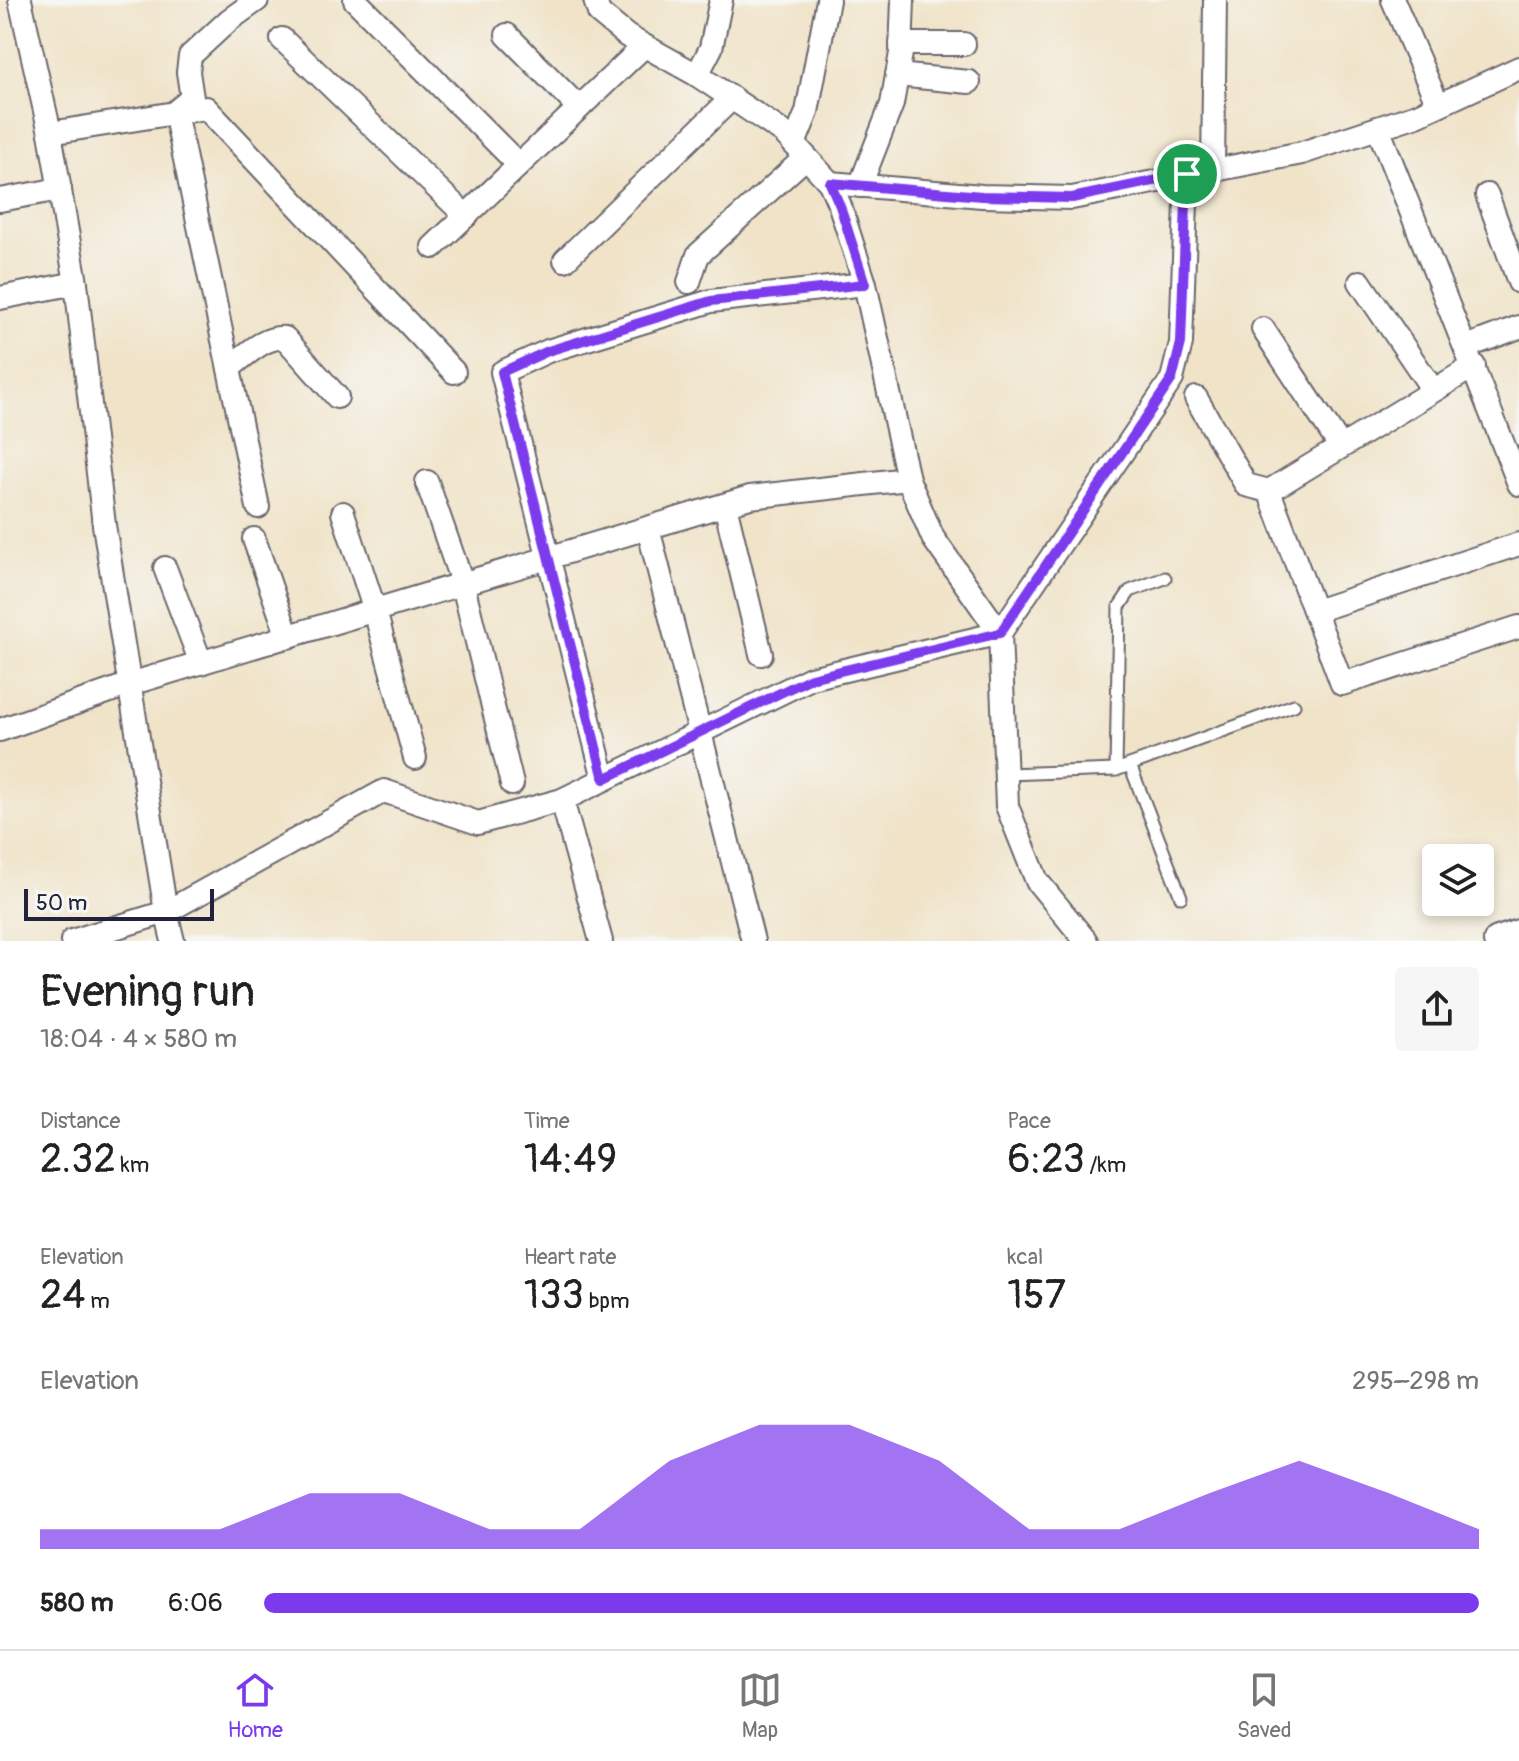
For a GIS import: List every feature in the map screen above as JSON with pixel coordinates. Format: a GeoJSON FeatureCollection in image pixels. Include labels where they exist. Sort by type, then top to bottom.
{"type":"FeatureCollection","features":[{"type":"Feature","properties":{"kind":"street"},"geometry":{"type":"LineString","coordinates":[[20,0],[50,133],[76,283],[104,525],[173,941]]}},
{"type":"Feature","properties":{"kind":"street"},"geometry":{"type":"LineString","coordinates":[[175,112],[192,98],[188,72],[190,56],[229,20],[257,0]]}},
{"type":"Feature","properties":{"kind":"street"},"geometry":{"type":"LineString","coordinates":[[355,0],[519,165]]}},
{"type":"Feature","properties":{"kind":"street"},"geometry":{"type":"LineString","coordinates":[[595,0],[599,13],[627,36],[697,75],[784,133],[830,183],[865,284],[908,479],[933,538],[1000,633],[1007,806],[1037,881],[1086,941]]}},
{"type":"Feature","properties":{"kind":"street"},"geometry":{"type":"LineString","coordinates":[[697,75],[711,48],[721,0]]}},
{"type":"Feature","properties":{"kind":"street"},"geometry":{"type":"LineString","coordinates":[[689,282],[698,255],[800,150],[828,0]]}},
{"type":"Feature","properties":{"kind":"street"},"geometry":{"type":"LineString","coordinates":[[860,186],[892,104],[901,44],[903,0]]}},
{"type":"Feature","properties":{"kind":"street"},"geometry":{"type":"LineString","coordinates":[[1213,169],[1215,0]]}},
{"type":"Feature","properties":{"kind":"street"},"geometry":{"type":"LineString","coordinates":[[1393,0],[1438,105]]}},
{"type":"Feature","properties":{"kind":"street"},"geometry":{"type":"LineString","coordinates":[[507,35],[579,108]]}},
{"type":"Feature","properties":{"kind":"street"},"geometry":{"type":"LineString","coordinates":[[282,39],[466,216]]}},
{"type":"Feature","properties":{"kind":"street"},"geometry":{"type":"LineString","coordinates":[[901,44],[964,44]]}},
{"type":"Feature","properties":{"kind":"street"},"geometry":{"type":"LineString","coordinates":[[433,247],[644,46]]}},
{"type":"Feature","properties":{"kind":"street"},"geometry":{"type":"LineString","coordinates":[[830,183],[982,196],[1072,198],[1302,153],[1438,105],[1519,68]]}},
{"type":"Feature","properties":{"kind":"street"},"geometry":{"type":"LineString","coordinates":[[897,75],[969,82]]}},
{"type":"Feature","properties":{"kind":"street"},"geometry":{"type":"LineString","coordinates":[[565,260],[732,98]]}},
{"type":"Feature","properties":{"kind":"street"},"geometry":{"type":"LineString","coordinates":[[50,133],[206,108],[454,372]]}},
{"type":"Feature","properties":{"kind":"street"},"geometry":{"type":"LineString","coordinates":[[175,112],[258,507]]}},
{"type":"Feature","properties":{"kind":"street"},"geometry":{"type":"LineString","coordinates":[[1378,128],[1519,484]]}},
{"type":"Feature","properties":{"kind":"street"},"geometry":{"type":"LineString","coordinates":[[72,941],[166,912],[384,791],[478,823],[562,800],[811,678],[1000,633],[1172,379],[1181,343],[1187,174]]}},
{"type":"Feature","properties":{"kind":"street"},"geometry":{"type":"LineString","coordinates":[[0,200],[60,189]]}},
{"type":"Feature","properties":{"kind":"street"},"geometry":{"type":"LineString","coordinates":[[1487,195],[1519,282]]}},
{"type":"Feature","properties":{"kind":"street"},"geometry":{"type":"LineString","coordinates":[[1360,282],[1433,390]]}},
{"type":"Feature","properties":{"kind":"street"},"geometry":{"type":"LineString","coordinates":[[0,298],[76,283]]}},
{"type":"Feature","properties":{"kind":"street"},"geometry":{"type":"LineString","coordinates":[[604,779],[502,372],[548,351],[711,301],[865,284]]}},
{"type":"Feature","properties":{"kind":"street"},"geometry":{"type":"LineString","coordinates":[[1196,398],[1246,485],[1269,491],[1433,390],[1470,356],[1519,327]]}},
{"type":"Feature","properties":{"kind":"street"},"geometry":{"type":"LineString","coordinates":[[1263,329],[1340,446]]}},
{"type":"Feature","properties":{"kind":"street"},"geometry":{"type":"LineString","coordinates":[[229,368],[265,341],[275,337],[285,338],[337,397]]}},
{"type":"Feature","properties":{"kind":"street"},"geometry":{"type":"LineString","coordinates":[[0,730],[130,684],[750,497],[908,479]]}},
{"type":"Feature","properties":{"kind":"street"},"geometry":{"type":"LineString","coordinates":[[427,482],[463,585],[512,784]]}},
{"type":"Feature","properties":{"kind":"street"},"geometry":{"type":"LineString","coordinates":[[1269,491],[1342,684],[1519,627]]}},
{"type":"Feature","properties":{"kind":"street"},"geometry":{"type":"LineString","coordinates":[[725,505],[761,654]]}},
{"type":"Feature","properties":{"kind":"street"},"geometry":{"type":"LineString","coordinates":[[343,513],[375,611],[415,758]]}},
{"type":"Feature","properties":{"kind":"street"},"geometry":{"type":"LineString","coordinates":[[648,528],[753,941]]}},
{"type":"Feature","properties":{"kind":"street"},"geometry":{"type":"LineString","coordinates":[[254,539],[288,637]]}},
{"type":"Feature","properties":{"kind":"street"},"geometry":{"type":"LineString","coordinates":[[1315,611],[1519,544]]}},
{"type":"Feature","properties":{"kind":"street"},"geometry":{"type":"LineString","coordinates":[[165,568],[201,663]]}},
{"type":"Feature","properties":{"kind":"street"},"geometry":{"type":"LineString","coordinates":[[562,800],[601,941]]}},
{"type":"Feature","properties":{"kind":"street"},"geometry":{"type":"LineString","coordinates":[[1499,941],[1519,934]]}},
{"type":"Feature","properties":{"kind":"lane"},"geometry":{"type":"LineString","coordinates":[[1116,770],[1119,607],[1130,591],[1165,578]]}},
{"type":"Feature","properties":{"kind":"lane"},"geometry":{"type":"LineString","coordinates":[[1005,774],[1116,770],[1294,705]]}},
{"type":"Feature","properties":{"kind":"lane"},"geometry":{"type":"LineString","coordinates":[[1130,765],[1181,897]]}},
{"type":"Feature","properties":{"kind":"route"},"geometry":{"type":"LineString","coordinates":[[1187,174],[1181,343],[1172,379],[1000,633],[811,678],[604,779],[502,372],[548,351],[711,301],[865,284],[830,183],[982,196],[1072,198],[1187,174]]}}]}
